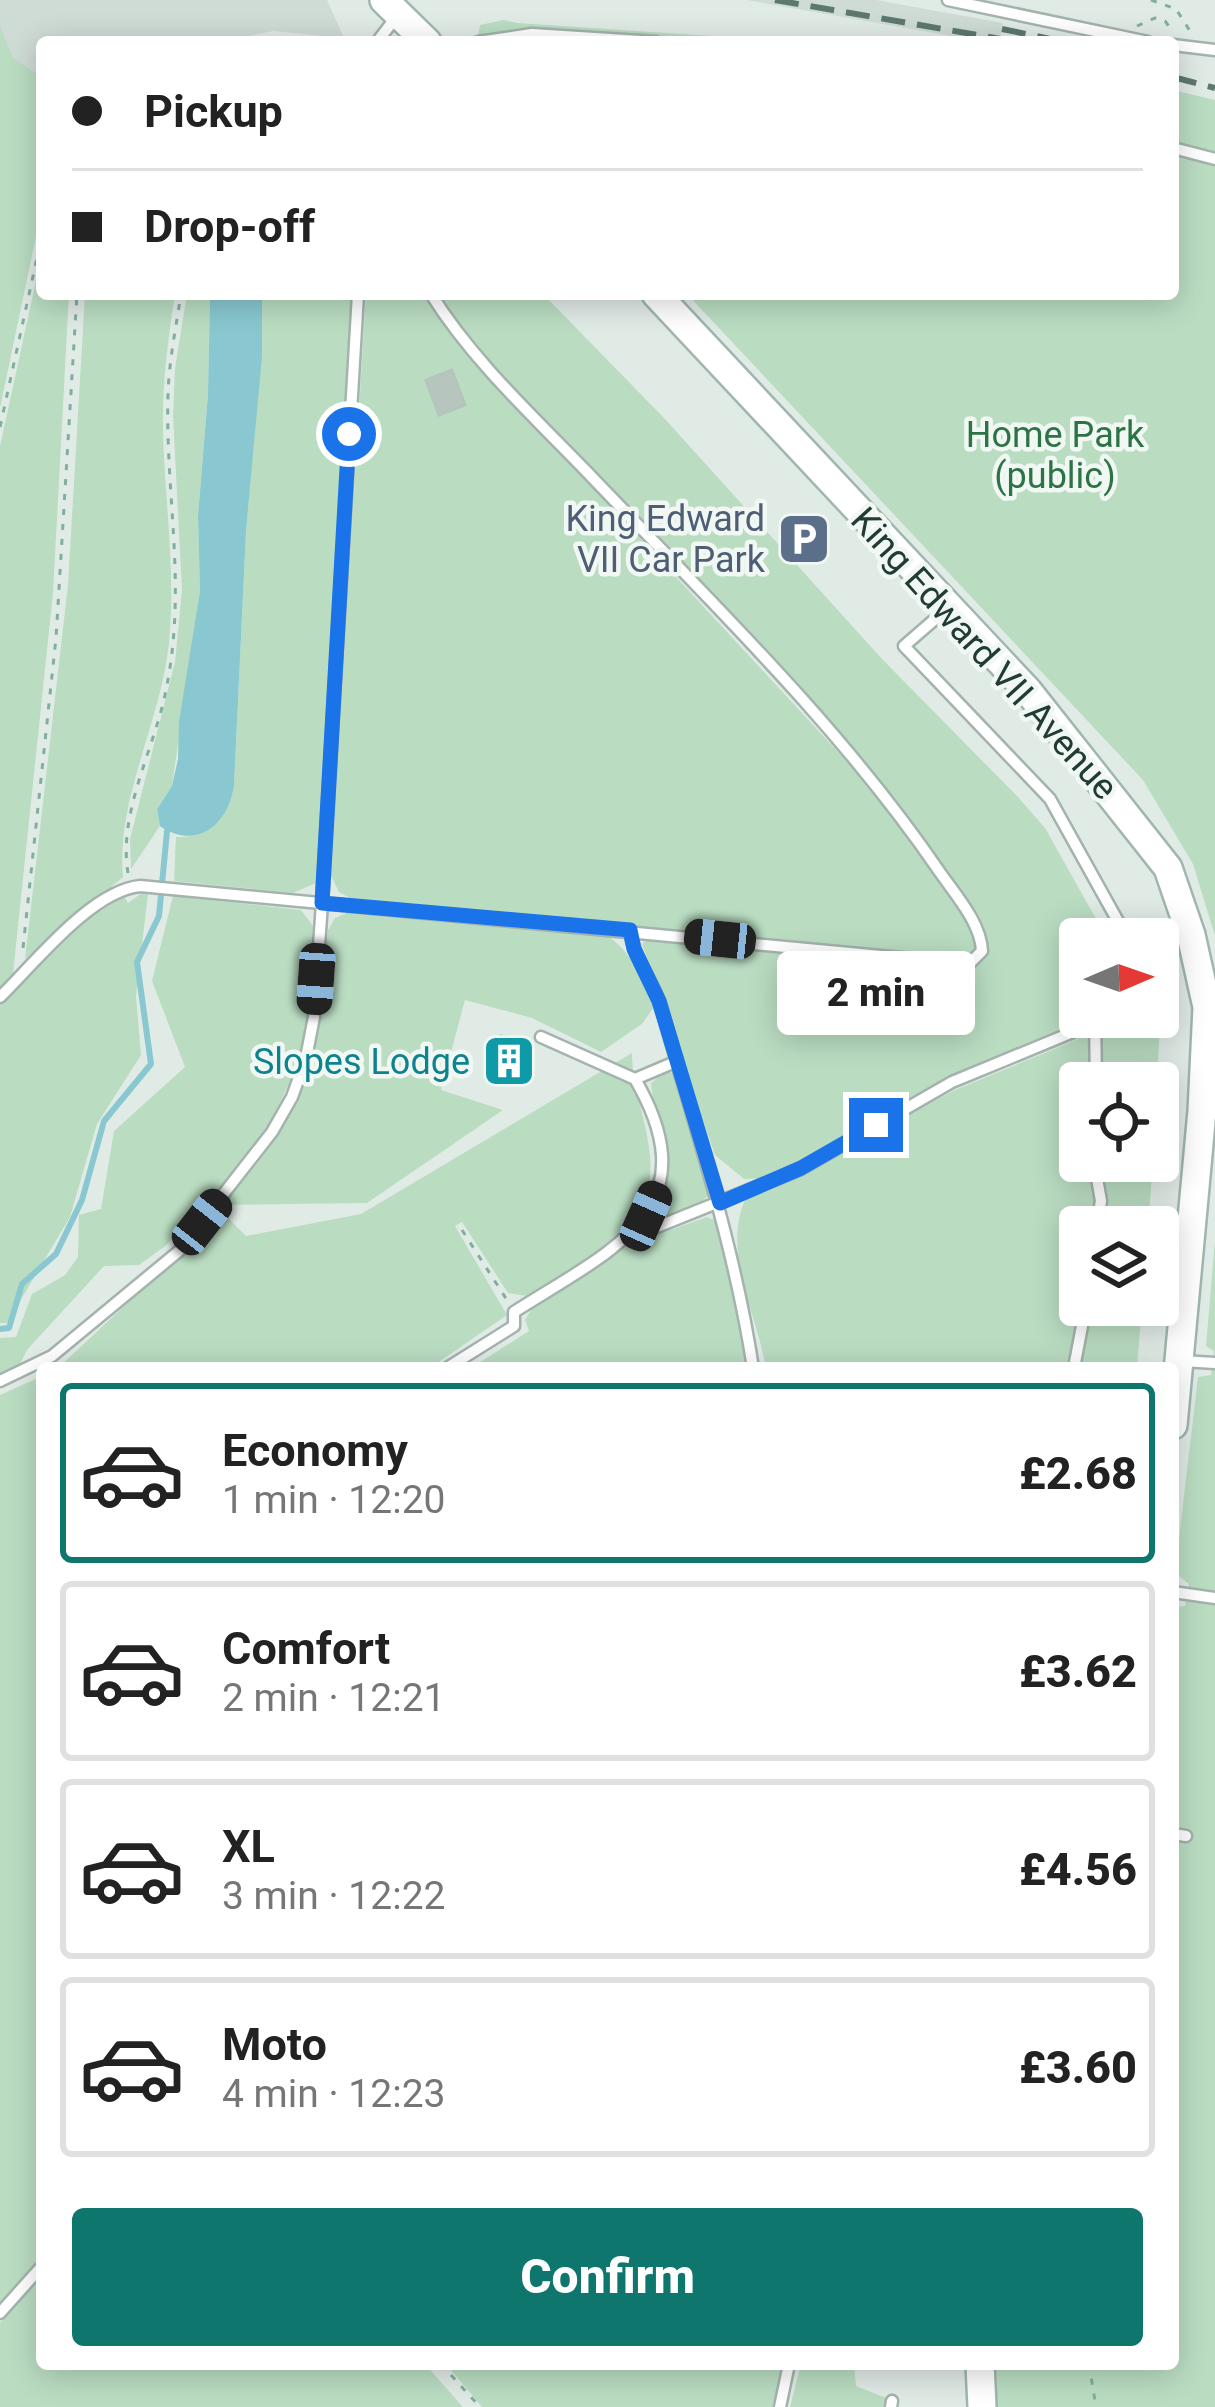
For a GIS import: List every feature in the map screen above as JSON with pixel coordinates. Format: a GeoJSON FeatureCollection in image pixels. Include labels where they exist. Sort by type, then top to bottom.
{"type":"FeatureCollection","features":[{"type":"Feature","properties":{"kind":"main road"},"geometry":{"type":"LineString","coordinates":[[391,8],[421,36]]}},
{"type":"Feature","properties":{"kind":"main road","name":"King Edward VII Avenue"},"geometry":{"type":"LineString","coordinates":[[662,300],[1028,691],[1168,868],[1208,1007],[1209,1111],[1179,1376]]}},
{"type":"Feature","properties":{"kind":"main road"},"geometry":{"type":"LineString","coordinates":[[980,2370],[982,2407]]}},
{"type":"Feature","properties":{"kind":"lane"},"geometry":{"type":"LineString","coordinates":[[948,0],[1119,36]]}},
{"type":"Feature","properties":{"kind":"lane"},"geometry":{"type":"LineString","coordinates":[[379,36],[391,8]]}},
{"type":"Feature","properties":{"kind":"lane"},"geometry":{"type":"LineString","coordinates":[[518,36],[563,36]]}},
{"type":"Feature","properties":{"kind":"lane"},"geometry":{"type":"LineString","coordinates":[[1179,45],[1215,50]]}},
{"type":"Feature","properties":{"kind":"lane"},"geometry":{"type":"LineString","coordinates":[[1179,150],[1215,159]]}},
{"type":"Feature","properties":{"kind":"lane"},"geometry":{"type":"LineString","coordinates":[[40,1362],[179,1251],[272,1132],[300,1078],[311,1038],[322,903],[358,300]]}},
{"type":"Feature","properties":{"kind":"lane"},"geometry":{"type":"LineString","coordinates":[[0,997],[87,913],[131,886],[946,962],[971,962],[982,951],[980,936],[949,886],[861,770],[724,617],[498,379],[436,300]]}},
{"type":"Feature","properties":{"kind":"lane"},"geometry":{"type":"LineString","coordinates":[[949,606],[904,646],[1050,799],[1116,918]]}},
{"type":"Feature","properties":{"kind":"lane"},"geometry":{"type":"LineString","coordinates":[[630,930],[659,1001],[720,1203],[753,1362]]}},
{"type":"Feature","properties":{"kind":"lane"},"geometry":{"type":"LineString","coordinates":[[541,1037],[635,1079],[656,1117],[663,1179],[646,1216],[627,1239]]}},
{"type":"Feature","properties":{"kind":"lane"},"geometry":{"type":"LineString","coordinates":[[457,1362],[514,1326],[514,1312],[627,1239],[801,1168],[952,1082],[1059,1038]]}},
{"type":"Feature","properties":{"kind":"lane"},"geometry":{"type":"LineString","coordinates":[[635,1079],[674,1062]]}},
{"type":"Feature","properties":{"kind":"lane"},"geometry":{"type":"LineString","coordinates":[[1075,1362],[1082,1326]]}},
{"type":"Feature","properties":{"kind":"lane"},"geometry":{"type":"LineString","coordinates":[[1181,1360],[1215,1363]]}},
{"type":"Feature","properties":{"kind":"lane"},"geometry":{"type":"LineString","coordinates":[[0,1381],[36,1364]]}},
{"type":"Feature","properties":{"kind":"lane"},"geometry":{"type":"LineString","coordinates":[[1179,1593],[1215,1598]]}},
{"type":"Feature","properties":{"kind":"lane"},"geometry":{"type":"LineString","coordinates":[[0,2313],[36,2273]]}},
{"type":"Feature","properties":{"kind":"lane"},"geometry":{"type":"LineString","coordinates":[[780,2407],[788,2370]]}},
{"type":"Feature","properties":{"kind":"path"},"geometry":{"type":"LineString","coordinates":[[1151,0],[1176,9],[1201,47]]}},
{"type":"Feature","properties":{"kind":"path"},"geometry":{"type":"LineString","coordinates":[[0,427],[36,262]]}},
{"type":"Feature","properties":{"kind":"path"},"geometry":{"type":"LineString","coordinates":[[23,974],[56,638],[77,300]]}},
{"type":"Feature","properties":{"kind":"path"},"geometry":{"type":"LineString","coordinates":[[131,886],[126,842],[165,697],[176,620],[178,558],[168,397],[181,300]]}},
{"type":"Feature","properties":{"kind":"path"},"geometry":{"type":"LineString","coordinates":[[462,1231],[514,1312]]}},
{"type":"Feature","properties":{"kind":"path"},"geometry":{"type":"LineString","coordinates":[[446,2370],[480,2407]]}},
{"type":"Feature","properties":{"kind":"path"},"geometry":{"type":"LineString","coordinates":[[1090,2370],[1096,2407]]}},
{"type":"Feature","properties":{"kind":"shaded area"},"geometry":{"type":"Polygon","coordinates":[[[0,0],[327,0],[343,36],[273,31],[249,36],[36,36],[36,77],[11,79],[0,49],[0,0]]]}},
{"type":"Feature","properties":{"kind":"shaded area"},"geometry":{"type":"Polygon","coordinates":[[[747,0],[876,0],[1003,23],[1001,36],[951,36],[747,0]]]}},
{"type":"Feature","properties":{"kind":"green space"},"geometry":{"type":"Polygon","coordinates":[[[504,20],[712,36],[478,36],[480,25],[504,20]]]}},
{"type":"Feature","properties":{"kind":"green space"},"geometry":{"type":"Polygon","coordinates":[[[0,26],[13,58],[36,73],[36,237],[0,408],[0,26]]]}},
{"type":"Feature","properties":{"kind":"green space","name":"Home Park (public)"},"geometry":{"type":"Polygon","coordinates":[[[1179,91],[1215,100],[1215,936],[1193,864],[1143,780],[693,300],[1179,300],[1179,91]]]}},
{"type":"Feature","properties":{"kind":"green space"},"geometry":{"type":"Polygon","coordinates":[[[36,281],[36,300],[69,300],[53,593],[13,974],[0,989],[0,446],[36,281]]]}},
{"type":"Feature","properties":{"kind":"green space"},"geometry":{"type":"Polygon","coordinates":[[[85,300],[174,300],[163,414],[171,564],[169,643],[126,818],[123,877],[25,959],[68,585],[85,300]]]}},
{"type":"Feature","properties":{"kind":"green space"},"geometry":{"type":"Polygon","coordinates":[[[186,300],[210,300],[198,516],[200,591],[172,786],[157,809],[160,826],[131,869],[130,839],[175,662],[182,590],[175,368],[186,300]]]}},
{"type":"Feature","properties":{"kind":"green space"},"geometry":{"type":"Polygon","coordinates":[[[262,300],[351,300],[318,882],[293,893],[174,881],[176,837],[198,834],[215,824],[234,786],[246,531],[262,300]]]}},
{"type":"Feature","properties":{"kind":"green space"},"geometry":{"type":"Polygon","coordinates":[[[366,300],[430,300],[507,394],[876,793],[975,933],[975,951],[949,957],[350,898],[339,892],[331,876],[366,300]]]}},
{"type":"Feature","properties":{"kind":"green space"},"geometry":{"type":"Polygon","coordinates":[[[442,300],[549,300],[665,419],[882,659],[1018,797],[1045,828],[1096,918],[1059,918],[1059,1029],[958,1072],[768,1178],[744,1179],[715,1155],[642,944],[651,936],[963,967],[984,939],[887,793],[494,369],[442,300]]]}},
{"type":"Feature","properties":{"kind":"green space"},"geometry":{"type":"Polygon","coordinates":[[[143,892],[148,894],[136,996],[141,1055],[97,1124],[70,1217],[7,1323],[0,1323],[0,1005],[82,923],[124,896],[128,903],[143,892]]]}},
{"type":"Feature","properties":{"kind":"green space"},"geometry":{"type":"Polygon","coordinates":[[[173,896],[301,910],[313,926],[309,1008],[300,1060],[267,1131],[225,1187],[139,1265],[104,1266],[27,1350],[18,1368],[0,1376],[0,1338],[16,1337],[32,1294],[65,1275],[78,1257],[79,1215],[101,1209],[114,1131],[185,1067],[152,981],[173,896]]]}},
{"type":"Feature","properties":{"kind":"green space"},"geometry":{"type":"Polygon","coordinates":[[[351,911],[600,932],[634,964],[654,1007],[642,1024],[601,1052],[532,1018],[465,1000],[441,1090],[503,1110],[367,1203],[223,1205],[271,1145],[294,1106],[315,1042],[328,930],[335,918],[351,911]]]}},
{"type":"Feature","properties":{"kind":"green space"},"geometry":{"type":"Polygon","coordinates":[[[1159,1038],[1158,1062],[1059,1062],[1059,1182],[1151,1182],[1150,1206],[1059,1206],[1059,1326],[1140,1326],[1137,1362],[765,1362],[739,1262],[739,1220],[745,1200],[955,1090],[1078,1039],[1159,1038]]]}},
{"type":"Feature","properties":{"kind":"green space"},"geometry":{"type":"Polygon","coordinates":[[[632,1053],[650,1156],[642,1205],[629,1224],[591,1257],[527,1296],[508,1293],[462,1222],[455,1226],[507,1315],[439,1362],[64,1362],[198,1237],[228,1218],[246,1236],[361,1214],[632,1053]]]}},
{"type":"Feature","properties":{"kind":"green space"},"geometry":{"type":"Polygon","coordinates":[[[666,1071],[679,1075],[712,1193],[694,1207],[650,1223],[662,1172],[651,1083],[666,1071]]]}},
{"type":"Feature","properties":{"kind":"green space"},"geometry":{"type":"Polygon","coordinates":[[[707,1217],[721,1223],[752,1362],[480,1362],[529,1331],[525,1320],[532,1308],[631,1244],[707,1217]]]}},
{"type":"Feature","properties":{"kind":"green space"},"geometry":{"type":"Polygon","coordinates":[[[1215,1240],[1215,2407],[995,2407],[994,2370],[1179,2370],[1179,1606],[1185,1606],[1189,1584],[1179,1576],[1179,1539],[1198,1377],[1211,1375],[1214,1351],[1206,1346],[1215,1240]]]}},
{"type":"Feature","properties":{"kind":"green space"},"geometry":{"type":"Polygon","coordinates":[[[36,1379],[36,2266],[0,2305],[0,1395],[36,1379]]]}},
{"type":"Feature","properties":{"kind":"green space"},"geometry":{"type":"Polygon","coordinates":[[[36,2284],[36,2370],[430,2370],[463,2407],[0,2407],[0,2323],[36,2284]]]}},
{"type":"Feature","properties":{"kind":"green space"},"geometry":{"type":"Polygon","coordinates":[[[451,2370],[786,2370],[778,2407],[482,2407],[451,2370]]]}},
{"type":"Feature","properties":{"kind":"green space"},"geometry":{"type":"Polygon","coordinates":[[[799,2370],[855,2370],[856,2386],[886,2398],[886,2407],[790,2407],[799,2370]]]}},
{"type":"Feature","properties":{"kind":"water"},"geometry":{"type":"Polygon","coordinates":[[[210,300],[262,300],[234,786],[217,822],[198,835],[186,836],[160,826],[157,809],[172,786],[178,759],[179,722],[200,591],[198,516],[210,300]]]}},
{"type":"Feature","properties":{"kind":"building"},"geometry":{"type":"Polygon","coordinates":[[[452,370],[465,405],[439,415],[426,380],[452,370]]]}},
{"type":"Feature","properties":{"kind":"building","name":"Slopes Lodge"},"geometry":{"type":"Polygon","coordinates":[[[501,1036],[526,1041],[517,1085],[492,1080],[501,1036]]]}},
{"type":"Feature","properties":{"kind":"waterway"},"geometry":{"type":"LineString","coordinates":[[0,1329],[9,1328],[22,1284],[56,1254],[82,1200],[104,1121],[151,1064],[137,962],[159,916],[167,831]]}},
{"type":"Feature","properties":{"kind":"railway"},"geometry":{"type":"LineString","coordinates":[[775,0],[983,36]]}},
{"type":"Feature","properties":{"kind":"railway"},"geometry":{"type":"LineString","coordinates":[[1002,29],[1036,36]]}},
{"type":"Feature","properties":{"kind":"railway"},"geometry":{"type":"LineString","coordinates":[[1179,79],[1215,88]]}},
{"type":"Feature","properties":{"kind":"place","name":"King Edward VII Car Park"},"geometry":{"type":"Point","coordinates":[804,539]}},
{"type":"Feature","properties":{"kind":"place","name":"Slopes Lodge"},"geometry":{"type":"Point","coordinates":[509,1061]}},
{"type":"Feature","properties":{"kind":"route"},"geometry":{"type":"LineString","coordinates":[[349,434],[322,903],[630,930],[659,1001],[720,1203],[801,1168],[876,1125]]}}]}
